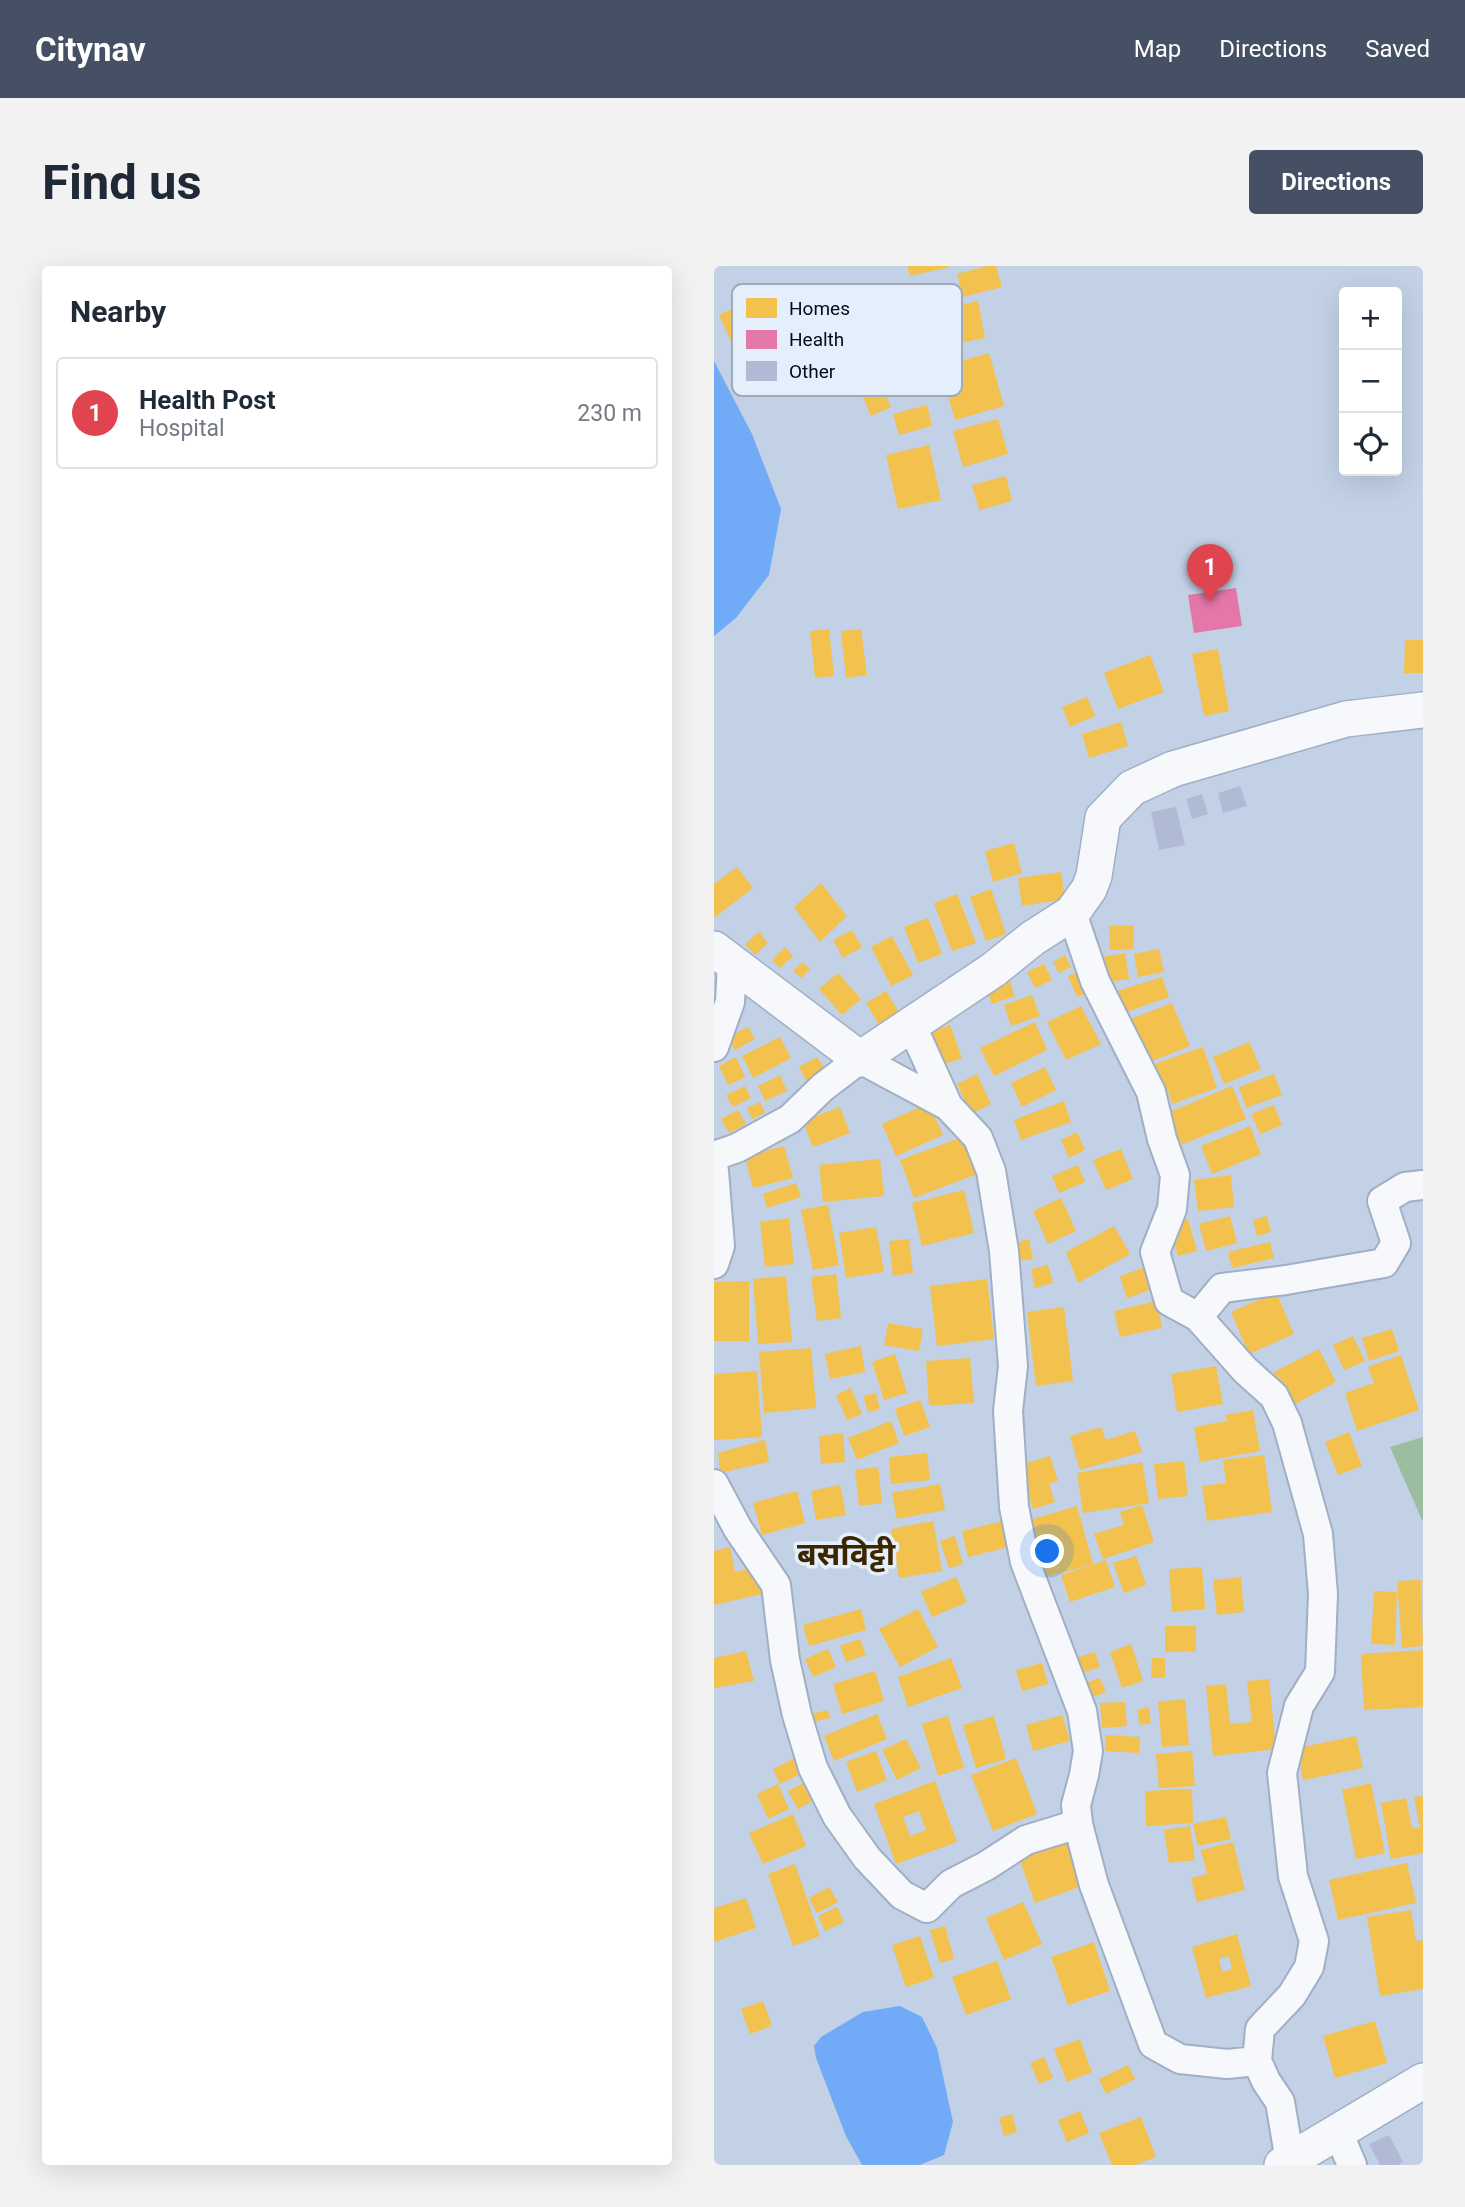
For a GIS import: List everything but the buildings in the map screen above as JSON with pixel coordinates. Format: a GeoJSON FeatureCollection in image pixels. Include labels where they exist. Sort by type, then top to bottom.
{"type":"FeatureCollection","features":[{"type":"Feature","properties":{"kind":"street"},"geometry":{"type":"LineString","coordinates":[[714,1156],[737,1148],[790,1119],[823,1087],[860,1059],[993,970],[1033,938],[1072,913],[1089,890],[1094,876],[1103,818],[1132,788],[1173,769],[1346,719],[1423,710]]}},
{"type":"Feature","properties":{"kind":"street"},"geometry":{"type":"LineString","coordinates":[[1072,913],[1095,981],[1152,1093],[1162,1139],[1175,1175],[1172,1209],[1155,1252],[1169,1300],[1198,1317],[1245,1370],[1274,1396],[1287,1423],[1318,1534],[1323,1594],[1320,1672],[1299,1706],[1282,1773],[1293,1876],[1314,1941],[1309,1967],[1292,1995],[1260,2029],[1257,2061],[1280,2102],[1286,2163],[1423,2081]]}},
{"type":"Feature","properties":{"kind":"street"},"geometry":{"type":"LineString","coordinates":[[723,956],[860,1059],[948,1106],[978,1138],[991,1171],[1004,1251],[1013,1366],[1008,1411],[1014,1507],[1025,1562],[1082,1711],[1088,1751],[1076,1805],[1078,1824],[1094,1885],[1153,2044],[1180,2059],[1227,2064],[1257,2061]]}},
{"type":"Feature","properties":{"kind":"street"},"geometry":{"type":"LineString","coordinates":[[714,1047],[730,1002],[723,956]]}},
{"type":"Feature","properties":{"kind":"street"},"geometry":{"type":"LineString","coordinates":[[911,1024],[948,1106]]}},
{"type":"Feature","properties":{"kind":"street"},"geometry":{"type":"LineString","coordinates":[[714,1171],[720,1246],[714,1264]]}},
{"type":"Feature","properties":{"kind":"street"},"geometry":{"type":"LineString","coordinates":[[1198,1317],[1222,1288],[1286,1280],[1384,1262],[1396,1243],[1382,1201],[1405,1187],[1423,1185]]}},
{"type":"Feature","properties":{"kind":"street"},"geometry":{"type":"LineString","coordinates":[[714,1484],[738,1529],[776,1585],[790,1686],[813,1768],[837,1816],[867,1858],[902,1895],[927,1908],[951,1884],[986,1866],[1026,1840],[1078,1824]]}},
{"type":"Feature","properties":{"kind":"street"},"geometry":{"type":"LineString","coordinates":[[1338,2132],[1352,2165]]}},
{"type":"Feature","properties":{"kind":"green space"},"geometry":{"type":"Polygon","coordinates":[[[1423,1437],[1423,1520],[1422,1520],[1390,1447],[1423,1437]]]}},
{"type":"Feature","properties":{"kind":"water"},"geometry":{"type":"Polygon","coordinates":[[[714,361],[752,434],[781,509],[769,575],[736,618],[714,636],[714,361]]]}},
{"type":"Feature","properties":{"kind":"water"},"geometry":{"type":"Polygon","coordinates":[[[900,2006],[922,2017],[937,2048],[953,2122],[944,2155],[920,2165],[862,2165],[846,2136],[816,2058],[814,2046],[821,2037],[863,2012],[900,2006]]]}},
{"type":"Feature","properties":{"kind":"place","name":"Health Post"},"geometry":{"type":"Point","coordinates":[1210,602]}},
{"type":"Feature","properties":{"kind":"district","name":"बसविट्टी"},"geometry":{"type":"Point","coordinates":[846,1554]}}]}
